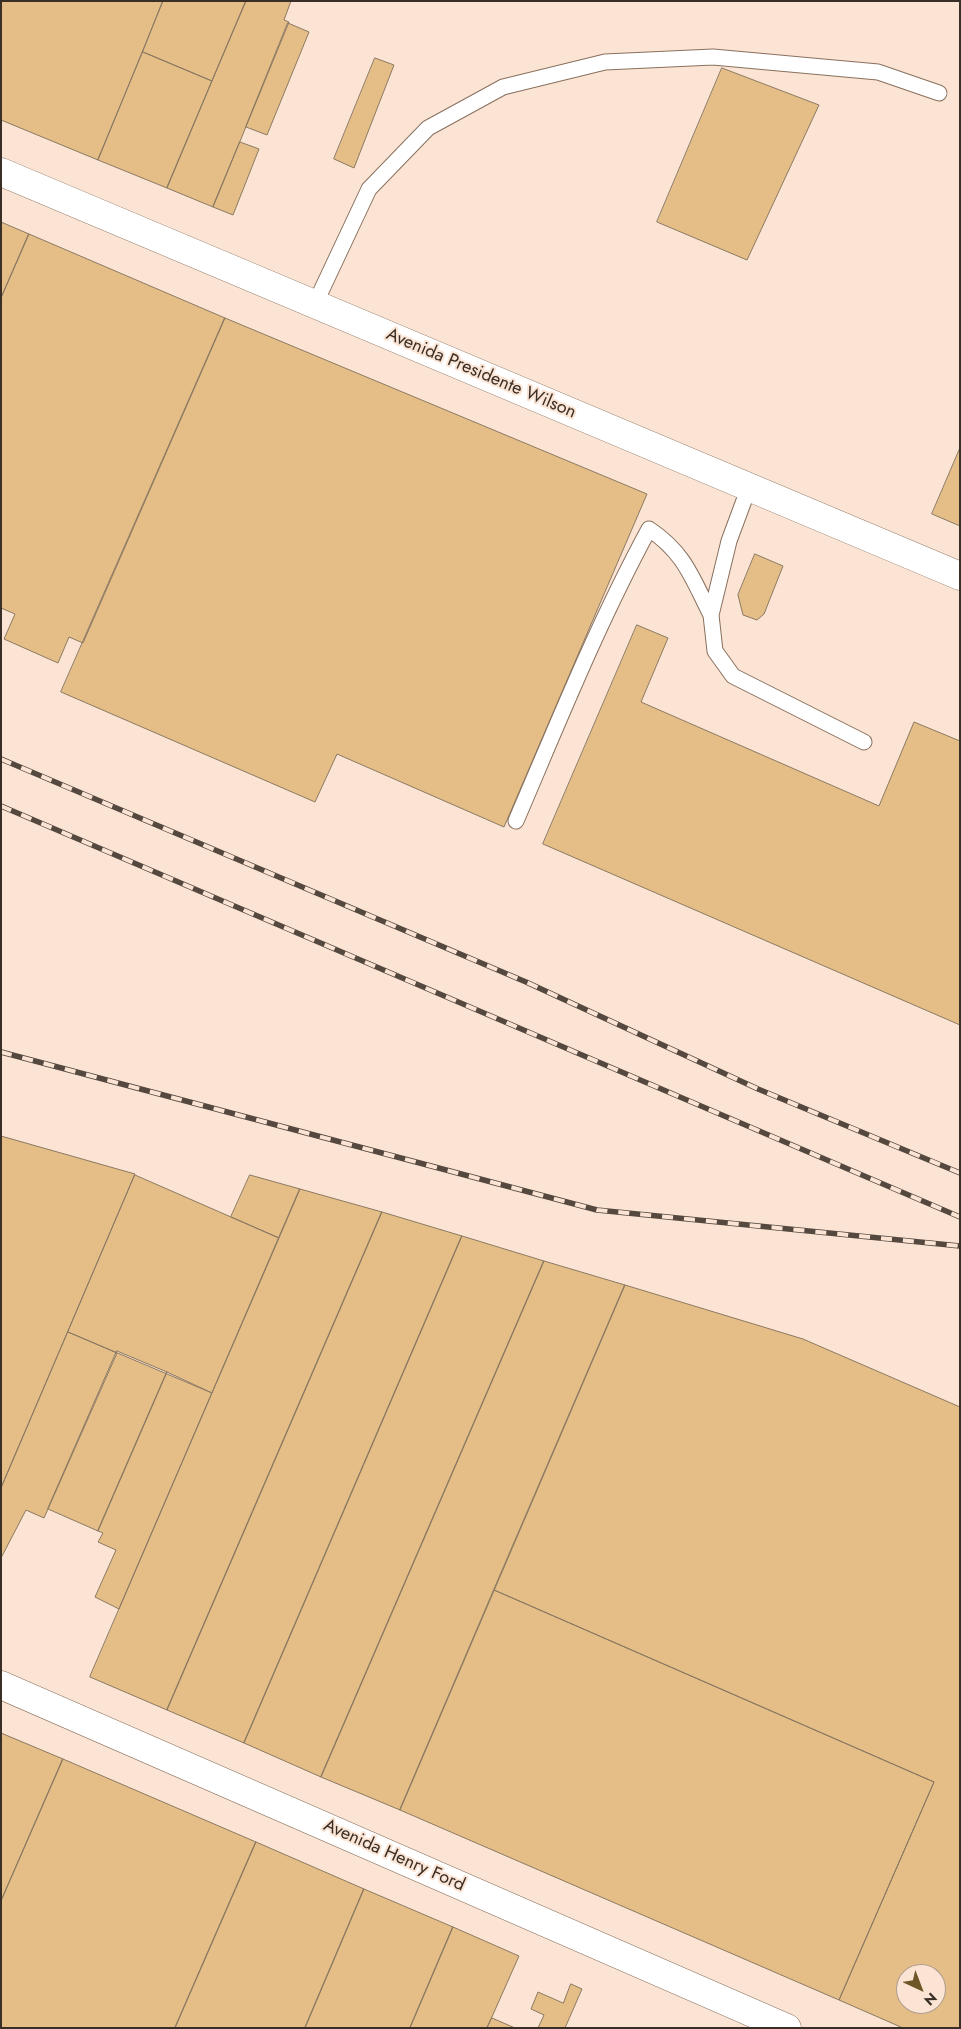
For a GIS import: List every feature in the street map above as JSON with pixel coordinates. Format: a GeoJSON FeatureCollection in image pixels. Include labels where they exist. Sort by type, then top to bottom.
{"type":"FeatureCollection","features":[{"type":"Feature","properties":{"kind":"main road","name":"Avenida Presidente Wilson"},"geometry":{"type":"LineString","coordinates":[[1,172],[960,576]]}},
{"type":"Feature","properties":{"kind":"main road","name":"Avenida Henry Ford"},"geometry":{"type":"LineString","coordinates":[[1,1685],[787,2028]]}},
{"type":"Feature","properties":{"kind":"lane"},"geometry":{"type":"LineString","coordinates":[[315,304],[369,189],[428,128],[504,87],[605,62],[713,57],[878,72],[939,92]]}},
{"type":"Feature","properties":{"kind":"lane"},"geometry":{"type":"LineString","coordinates":[[711,615],[729,541],[749,488]]}},
{"type":"Feature","properties":{"kind":"lane"},"geometry":{"type":"LineString","coordinates":[[516,822],[590,649],[624,575],[649,529],[667,541],[684,560],[711,615],[715,651],[733,676],[864,742]]}},
{"type":"Feature","properties":{"kind":"building"},"geometry":{"type":"Polygon","coordinates":[[[1,1],[163,1],[98,160],[1,120],[1,1]]]}},
{"type":"Feature","properties":{"kind":"building"},"geometry":{"type":"Polygon","coordinates":[[[163,1],[246,1],[212,81],[143,52],[163,1]]]}},
{"type":"Feature","properties":{"kind":"building"},"geometry":{"type":"Polygon","coordinates":[[[246,1],[291,1],[284,20],[289,22],[213,207],[167,188],[246,1]]]}},
{"type":"Feature","properties":{"kind":"building"},"geometry":{"type":"Polygon","coordinates":[[[288,23],[309,32],[267,135],[246,127],[288,23]]]}},
{"type":"Feature","properties":{"kind":"building"},"geometry":{"type":"Polygon","coordinates":[[[143,52],[212,81],[167,188],[98,160],[143,52]]]}},
{"type":"Feature","properties":{"kind":"building"},"geometry":{"type":"Polygon","coordinates":[[[375,58],[394,65],[354,168],[334,159],[375,58]]]}},
{"type":"Feature","properties":{"kind":"building"},"geometry":{"type":"Polygon","coordinates":[[[722,68],[819,105],[747,260],[657,222],[722,68]]]}},
{"type":"Feature","properties":{"kind":"building"},"geometry":{"type":"Polygon","coordinates":[[[240,142],[259,149],[233,215],[213,207],[240,142]]]}},
{"type":"Feature","properties":{"kind":"building"},"geometry":{"type":"Polygon","coordinates":[[[1,222],[29,234],[1,298],[1,222]]]}},
{"type":"Feature","properties":{"kind":"building"},"geometry":{"type":"Polygon","coordinates":[[[29,234],[225,318],[83,643],[69,637],[58,663],[4,639],[15,614],[1,608],[1,298],[29,234]]]}},
{"type":"Feature","properties":{"kind":"building"},"geometry":{"type":"Polygon","coordinates":[[[225,318],[647,494],[504,827],[337,754],[315,802],[61,692],[225,318]]]}},
{"type":"Feature","properties":{"kind":"building"},"geometry":{"type":"Polygon","coordinates":[[[960,448],[960,526],[932,514],[960,448]]]}},
{"type":"Feature","properties":{"kind":"building"},"geometry":{"type":"Polygon","coordinates":[[[755,554],[783,566],[764,614],[757,620],[743,615],[738,595],[755,554]]]}},
{"type":"Feature","properties":{"kind":"building"},"geometry":{"type":"Polygon","coordinates":[[[637,625],[668,638],[641,702],[879,806],[914,722],[960,741],[960,1025],[543,844],[637,625]]]}},
{"type":"Feature","properties":{"kind":"building"},"geometry":{"type":"Polygon","coordinates":[[[1,1136],[135,1174],[1,1488],[1,1136]]]}},
{"type":"Feature","properties":{"kind":"building"},"geometry":{"type":"Polygon","coordinates":[[[135,1175],[279,1238],[212,1393],[68,1332],[135,1175]]]}},
{"type":"Feature","properties":{"kind":"building"},"geometry":{"type":"Polygon","coordinates":[[[250,1175],[300,1189],[279,1238],[231,1217],[250,1175]]]}},
{"type":"Feature","properties":{"kind":"building"},"geometry":{"type":"Polygon","coordinates":[[[300,1189],[382,1212],[167,1710],[90,1677],[300,1189]]]}},
{"type":"Feature","properties":{"kind":"building"},"geometry":{"type":"Polygon","coordinates":[[[382,1212],[462,1236],[244,1743],[167,1710],[382,1212]]]}},
{"type":"Feature","properties":{"kind":"building"},"geometry":{"type":"Polygon","coordinates":[[[462,1236],[544,1261],[321,1777],[244,1743],[462,1236]]]}},
{"type":"Feature","properties":{"kind":"building"},"geometry":{"type":"Polygon","coordinates":[[[544,1261],[625,1285],[400,1810],[321,1777],[544,1261]]]}},
{"type":"Feature","properties":{"kind":"building"},"geometry":{"type":"Polygon","coordinates":[[[625,1285],[803,1339],[960,1407],[960,2028],[903,2028],[839,2000],[934,1782],[494,1590],[625,1285]]]}},
{"type":"Feature","properties":{"kind":"building"},"geometry":{"type":"Polygon","coordinates":[[[68,1332],[117,1353],[44,1518],[26,1510],[1,1558],[1,1488],[68,1332]]]}},
{"type":"Feature","properties":{"kind":"building"},"geometry":{"type":"Polygon","coordinates":[[[117,1351],[167,1372],[98,1531],[48,1509],[117,1351]]]}},
{"type":"Feature","properties":{"kind":"building"},"geometry":{"type":"Polygon","coordinates":[[[167,1372],[212,1393],[119,1609],[95,1597],[116,1550],[98,1542],[103,1533],[98,1531],[167,1372]]]}},
{"type":"Feature","properties":{"kind":"building"},"geometry":{"type":"Polygon","coordinates":[[[494,1590],[934,1782],[839,2000],[400,1810],[494,1590]]]}},
{"type":"Feature","properties":{"kind":"building"},"geometry":{"type":"Polygon","coordinates":[[[1,1733],[63,1759],[1,1901],[1,1733]]]}},
{"type":"Feature","properties":{"kind":"building"},"geometry":{"type":"Polygon","coordinates":[[[63,1759],[256,1842],[175,2028],[1,2028],[1,1901],[63,1759]]]}},
{"type":"Feature","properties":{"kind":"building"},"geometry":{"type":"Polygon","coordinates":[[[256,1842],[364,1889],[305,2028],[175,2028],[256,1842]]]}},
{"type":"Feature","properties":{"kind":"building"},"geometry":{"type":"Polygon","coordinates":[[[364,1889],[453,1927],[410,2028],[305,2028],[364,1889]]]}},
{"type":"Feature","properties":{"kind":"building"},"geometry":{"type":"Polygon","coordinates":[[[453,1927],[519,1956],[487,2028],[410,2028],[453,1927]]]}},
{"type":"Feature","properties":{"kind":"building"},"geometry":{"type":"Polygon","coordinates":[[[571,1984],[582,1989],[565,2028],[538,2028],[544,2015],[531,2009],[538,1992],[563,2003],[571,1984]]]}},
{"type":"Feature","properties":{"kind":"building"},"geometry":{"type":"Polygon","coordinates":[[[492,2018],[515,2028],[487,2028],[492,2018]]]}},
{"type":"Feature","properties":{"kind":"railway"},"geometry":{"type":"LineString","coordinates":[[1,759],[526,982],[758,1089],[960,1173]]}},
{"type":"Feature","properties":{"kind":"railway"},"geometry":{"type":"LineString","coordinates":[[1,806],[960,1217]]}},
{"type":"Feature","properties":{"kind":"railway"},"geometry":{"type":"LineString","coordinates":[[1,1052],[597,1210],[960,1246]]}}]}
